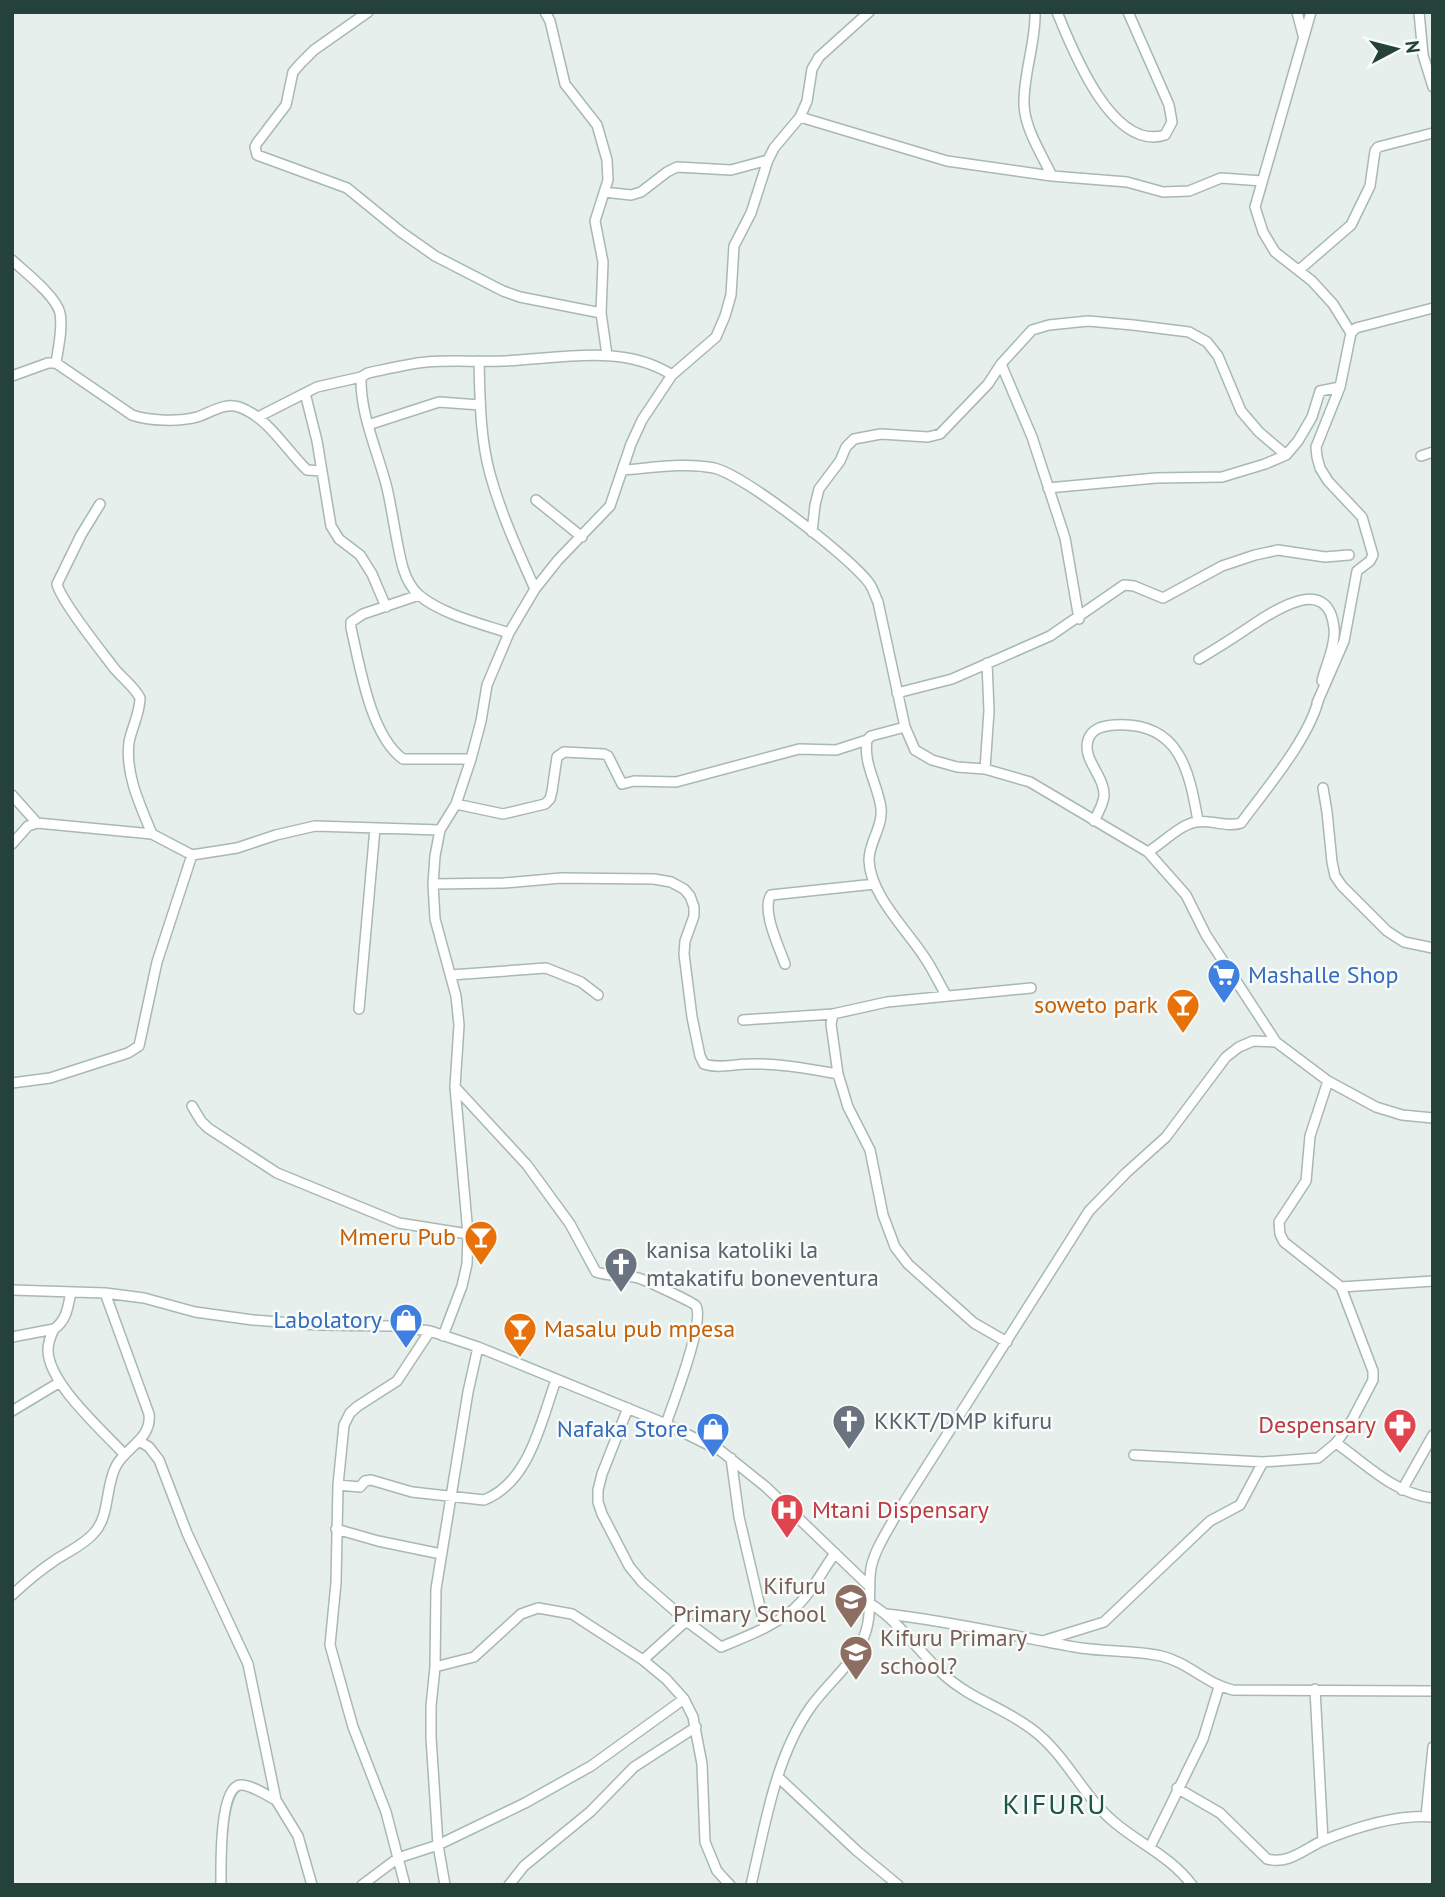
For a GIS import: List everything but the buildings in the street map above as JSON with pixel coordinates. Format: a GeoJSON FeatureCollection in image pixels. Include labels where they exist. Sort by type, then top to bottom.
{"type":"FeatureCollection","features":[{"type":"Feature","properties":{"kind":"street"},"geometry":{"type":"LineString","coordinates":[[368,12],[314,50],[293,72],[289,98],[257,143],[257,155],[347,188],[435,256],[503,291],[601,313]]}},
{"type":"Feature","properties":{"kind":"street"},"geometry":{"type":"LineString","coordinates":[[545,12],[565,84],[597,125],[604,145],[608,180],[595,221],[603,262],[601,313],[607,355]]}},
{"type":"Feature","properties":{"kind":"street"},"geometry":{"type":"LineString","coordinates":[[443,1336],[462,1286],[467,1264],[468,1234],[455,1087],[459,1026],[451,975],[435,919],[433,884],[440,830],[456,804],[481,721],[487,685],[509,633],[535,589],[558,560],[610,506],[642,420],[672,375],[716,337],[731,295],[734,246],[751,213],[768,160],[785,133],[800,117],[807,101],[812,69],[819,57],[869,12]]}},
{"type":"Feature","properties":{"kind":"street"},"geometry":{"type":"LineString","coordinates":[[1035,12],[1036,28],[1024,90],[1024,106],[1026,119],[1052,176]]}},
{"type":"Feature","properties":{"kind":"street"},"geometry":{"type":"LineString","coordinates":[[1057,12],[1100,101],[1129,128],[1148,137],[1165,135],[1172,122],[1168,105],[1128,12]]}},
{"type":"Feature","properties":{"kind":"street"},"geometry":{"type":"LineString","coordinates":[[1297,12],[1303,37]]}},
{"type":"Feature","properties":{"kind":"street"},"geometry":{"type":"LineString","coordinates":[[1311,12],[1255,207],[1263,232],[1275,251],[1312,281],[1333,304],[1351,332]]}},
{"type":"Feature","properties":{"kind":"street"},"geometry":{"type":"LineString","coordinates":[[1419,12],[1423,55],[1433,87]]}},
{"type":"Feature","properties":{"kind":"street"},"geometry":{"type":"LineString","coordinates":[[800,117],[947,161],[1052,176],[1126,182],[1163,192],[1189,191],[1221,178],[1262,181]]}},
{"type":"Feature","properties":{"kind":"street"},"geometry":{"type":"LineString","coordinates":[[1298,270],[1351,225],[1370,186],[1378,147],[1433,132]]}},
{"type":"Feature","properties":{"kind":"street"},"geometry":{"type":"LineString","coordinates":[[604,192],[631,195],[641,192],[677,167],[731,170],[768,160]]}},
{"type":"Feature","properties":{"kind":"street"},"geometry":{"type":"LineString","coordinates":[[12,260],[55,303],[60,313],[56,363]]}},
{"type":"Feature","properties":{"kind":"street"},"geometry":{"type":"LineString","coordinates":[[1148,852],[1183,827],[1198,821],[1233,826],[1241,823],[1303,734],[1344,641],[1357,571],[1370,561],[1373,555],[1362,517],[1328,481],[1320,468],[1316,447],[1340,387],[1351,332],[1356,328],[1433,308]]}},
{"type":"Feature","properties":{"kind":"street"},"geometry":{"type":"LineString","coordinates":[[812,532],[819,489],[854,439],[881,433],[928,437],[940,434],[988,384],[1001,364],[1032,330],[1049,325],[1088,321],[1189,332],[1207,342],[1218,356],[1241,411],[1259,432],[1286,455]]}},
{"type":"Feature","properties":{"kind":"street"},"geometry":{"type":"LineString","coordinates":[[258,417],[317,387],[423,362],[607,355],[637,359],[658,366],[672,375]]}},
{"type":"Feature","properties":{"kind":"street"},"geometry":{"type":"LineString","coordinates":[[479,361],[480,405],[489,472],[503,515],[535,589]]}},
{"type":"Feature","properties":{"kind":"street"},"geometry":{"type":"LineString","coordinates":[[12,376],[48,363],[56,363],[140,418],[196,417],[230,405],[240,407],[258,417],[307,470],[322,471]]}},
{"type":"Feature","properties":{"kind":"street"},"geometry":{"type":"LineString","coordinates":[[1001,364],[1032,438],[1065,538],[1079,618]]}},
{"type":"Feature","properties":{"kind":"street"},"geometry":{"type":"LineString","coordinates":[[361,377],[368,425],[386,487],[403,569],[410,584],[419,595],[434,605],[509,633]]}},
{"type":"Feature","properties":{"kind":"street"},"geometry":{"type":"LineString","coordinates":[[1048,488],[1156,478],[1222,477],[1286,455],[1306,428],[1320,391],[1340,387]]}},
{"type":"Feature","properties":{"kind":"street"},"geometry":{"type":"LineString","coordinates":[[305,393],[331,526],[339,539],[359,555],[372,574],[386,607]]}},
{"type":"Feature","properties":{"kind":"street"},"geometry":{"type":"LineString","coordinates":[[368,425],[439,402],[480,405]]}},
{"type":"Feature","properties":{"kind":"street"},"geometry":{"type":"LineString","coordinates":[[1421,456],[1433,452]]}},
{"type":"Feature","properties":{"kind":"street"},"geometry":{"type":"LineString","coordinates":[[623,470],[702,466],[717,469],[735,476],[812,532],[853,566],[869,583],[878,602],[905,727],[915,750],[932,760],[957,767],[985,769],[1030,782],[1148,852],[1186,895],[1206,935],[1276,1042],[1328,1081],[1376,1107],[1402,1115],[1433,1118]]}},
{"type":"Feature","properties":{"kind":"street"},"geometry":{"type":"LineString","coordinates":[[536,500],[582,537]]}},
{"type":"Feature","properties":{"kind":"street"},"geometry":{"type":"LineString","coordinates":[[100,504],[58,584],[59,591],[115,670],[140,698],[128,757],[137,798],[152,834]]}},
{"type":"Feature","properties":{"kind":"street"},"geometry":{"type":"LineString","coordinates":[[897,693],[953,679],[1051,636],[1125,585],[1163,598],[1222,565],[1255,555],[1278,550],[1325,557],[1349,555]]}},
{"type":"Feature","properties":{"kind":"street"},"geometry":{"type":"LineString","coordinates":[[419,595],[355,618],[351,622],[376,720],[386,740],[403,759],[471,759]]}},
{"type":"Feature","properties":{"kind":"street"},"geometry":{"type":"LineString","coordinates":[[1199,659],[1289,602],[1309,599],[1318,601],[1331,612],[1335,631],[1317,703]]}},
{"type":"Feature","properties":{"kind":"street"},"geometry":{"type":"LineString","coordinates":[[985,769],[989,711],[987,663]]}},
{"type":"Feature","properties":{"kind":"street"},"geometry":{"type":"LineString","coordinates":[[1094,821],[1103,804],[1104,795],[1088,755],[1087,744],[1094,731],[1115,725],[1149,728],[1174,746],[1191,782],[1198,821]]}},
{"type":"Feature","properties":{"kind":"street"},"geometry":{"type":"LineString","coordinates":[[456,804],[503,814],[545,804],[550,799],[557,757],[564,752],[608,756],[622,784],[635,780],[676,782],[799,749],[836,750],[867,740],[871,736],[905,727]]}},
{"type":"Feature","properties":{"kind":"street"},"geometry":{"type":"LineString","coordinates":[[867,740],[866,759],[879,797],[881,813],[869,859],[875,884],[926,959],[946,995]]}},
{"type":"Feature","properties":{"kind":"street"},"geometry":{"type":"LineString","coordinates":[[1323,788],[1335,876],[1387,931],[1404,942],[1433,947]]}},
{"type":"Feature","properties":{"kind":"street"},"geometry":{"type":"LineString","coordinates":[[12,795],[37,823]]}},
{"type":"Feature","properties":{"kind":"street"},"geometry":{"type":"LineString","coordinates":[[12,844],[28,826],[37,823],[152,834],[192,855],[237,848],[314,826],[440,830]]}},
{"type":"Feature","properties":{"kind":"street"},"geometry":{"type":"LineString","coordinates":[[359,1009],[374,828]]}},
{"type":"Feature","properties":{"kind":"street"},"geometry":{"type":"LineString","coordinates":[[12,1083],[50,1078],[128,1053],[139,1046],[157,962],[192,855]]}},
{"type":"Feature","properties":{"kind":"street"},"geometry":{"type":"LineString","coordinates":[[433,884],[505,883],[561,878],[653,879],[671,882],[684,890],[693,902],[694,916],[685,941],[684,954],[692,1017],[700,1056],[705,1065],[774,1065],[838,1074]]}},
{"type":"Feature","properties":{"kind":"street"},"geometry":{"type":"LineString","coordinates":[[785,964],[768,917],[767,905],[771,895],[875,884]]}},
{"type":"Feature","properties":{"kind":"street"},"geometry":{"type":"LineString","coordinates":[[451,975],[546,968],[580,982],[598,995]]}},
{"type":"Feature","properties":{"kind":"street"},"geometry":{"type":"LineString","coordinates":[[743,1020],[833,1014],[887,1002],[1031,988]]}},
{"type":"Feature","properties":{"kind":"street"},"geometry":{"type":"LineString","coordinates":[[833,1014],[831,1024],[838,1074],[848,1107],[870,1150],[883,1215],[902,1258],[974,1323],[1007,1342]]}},
{"type":"Feature","properties":{"kind":"street"},"geometry":{"type":"LineString","coordinates":[[751,1885],[778,1777],[793,1740],[809,1709],[853,1657],[868,1628],[875,1553],[896,1515],[1089,1211],[1126,1172],[1166,1137],[1226,1057],[1253,1041],[1276,1042]]}},
{"type":"Feature","properties":{"kind":"street"},"geometry":{"type":"LineString","coordinates":[[1134,1455],[1263,1462],[1318,1458],[1336,1443],[1373,1381],[1373,1371],[1341,1287],[1284,1242],[1279,1228],[1284,1213],[1306,1181],[1310,1136],[1328,1081]]}},
{"type":"Feature","properties":{"kind":"street"},"geometry":{"type":"LineString","coordinates":[[455,1087],[527,1165],[570,1224],[596,1272],[642,1279],[692,1301],[697,1308],[695,1337],[666,1424]]}},
{"type":"Feature","properties":{"kind":"street"},"geometry":{"type":"LineString","coordinates":[[192,1106],[208,1128],[277,1173],[399,1223],[468,1234]]}},
{"type":"Feature","properties":{"kind":"street"},"geometry":{"type":"LineString","coordinates":[[1341,1287],[1433,1281]]}},
{"type":"Feature","properties":{"kind":"street"},"geometry":{"type":"LineString","coordinates":[[12,1290],[105,1293],[253,1320],[317,1325],[393,1326],[430,1331],[478,1347],[666,1424],[731,1458],[766,1487],[870,1587]]}},
{"type":"Feature","properties":{"kind":"street"},"geometry":{"type":"LineString","coordinates":[[12,1337],[54,1329],[65,1319],[71,1292]]}},
{"type":"Feature","properties":{"kind":"street"},"geometry":{"type":"LineString","coordinates":[[12,1595],[51,1563],[95,1533],[101,1522],[108,1486],[124,1454],[149,1429],[149,1414],[105,1293]]}},
{"type":"Feature","properties":{"kind":"street"},"geometry":{"type":"LineString","coordinates":[[54,1329],[48,1351],[60,1381],[124,1454]]}},
{"type":"Feature","properties":{"kind":"street"},"geometry":{"type":"LineString","coordinates":[[405,1885],[386,1812],[353,1727],[331,1656],[336,1529],[344,1425],[350,1413],[397,1381],[430,1331]]}},
{"type":"Feature","properties":{"kind":"street"},"geometry":{"type":"LineString","coordinates":[[445,1885],[439,1845],[431,1726],[436,1588],[468,1392],[478,1347]]}},
{"type":"Feature","properties":{"kind":"street"},"geometry":{"type":"LineString","coordinates":[[338,1485],[360,1487],[371,1479],[412,1492],[484,1500],[503,1490],[520,1470],[556,1380]]}},
{"type":"Feature","properties":{"kind":"street"},"geometry":{"type":"LineString","coordinates":[[12,1411],[60,1381]]}},
{"type":"Feature","properties":{"kind":"street"},"geometry":{"type":"LineString","coordinates":[[628,1408],[598,1490],[602,1514],[629,1566],[642,1582],[721,1647],[765,1628],[790,1612],[802,1600],[835,1553]]}},
{"type":"Feature","properties":{"kind":"street"},"geometry":{"type":"LineString","coordinates":[[1402,1490],[1433,1435]]}},
{"type":"Feature","properties":{"kind":"street"},"geometry":{"type":"LineString","coordinates":[[139,1441],[149,1447],[159,1460],[187,1533],[248,1664],[276,1800],[298,1836],[312,1885]]}},
{"type":"Feature","properties":{"kind":"street"},"geometry":{"type":"LineString","coordinates":[[1336,1443],[1402,1490],[1433,1499]]}},
{"type":"Feature","properties":{"kind":"street"},"geometry":{"type":"LineString","coordinates":[[731,1458],[739,1517],[765,1628]]}},
{"type":"Feature","properties":{"kind":"street"},"geometry":{"type":"LineString","coordinates":[[1044,1641],[1104,1622],[1210,1521],[1240,1505],[1263,1462]]}},
{"type":"Feature","properties":{"kind":"street"},"geometry":{"type":"LineString","coordinates":[[336,1529],[441,1554]]}},
{"type":"Feature","properties":{"kind":"street"},"geometry":{"type":"LineString","coordinates":[[871,1604],[886,1614],[944,1675],[970,1695],[1035,1731],[1051,1746],[1089,1796],[1113,1822],[1172,1862],[1192,1885]]}},
{"type":"Feature","properties":{"kind":"street"},"geometry":{"type":"LineString","coordinates":[[435,1667],[474,1657],[521,1614],[538,1608],[572,1614],[643,1660],[684,1699],[696,1727],[702,1763],[705,1842],[717,1871],[730,1885]]}},
{"type":"Feature","properties":{"kind":"street"},"geometry":{"type":"LineString","coordinates":[[886,1614],[937,1619],[1083,1648],[1162,1656],[1181,1663],[1219,1687],[1242,1690],[1433,1691]]}},
{"type":"Feature","properties":{"kind":"street"},"geometry":{"type":"LineString","coordinates":[[643,1660],[679,1625],[690,1623]]}},
{"type":"Feature","properties":{"kind":"street"},"geometry":{"type":"LineString","coordinates":[[1150,1847],[1203,1739],[1219,1687]]}},
{"type":"Feature","properties":{"kind":"street"},"geometry":{"type":"LineString","coordinates":[[1315,1689],[1323,1841]]}},
{"type":"Feature","properties":{"kind":"street"},"geometry":{"type":"LineString","coordinates":[[362,1885],[398,1858],[439,1845],[525,1803],[591,1766],[684,1699]]}},
{"type":"Feature","properties":{"kind":"street"},"geometry":{"type":"LineString","coordinates":[[509,1885],[524,1866],[590,1812],[634,1767],[696,1727]]}},
{"type":"Feature","properties":{"kind":"street"},"geometry":{"type":"LineString","coordinates":[[1177,1788],[1220,1814],[1267,1859],[1284,1860],[1323,1841],[1388,1820],[1430,1817],[1433,1747]]}},
{"type":"Feature","properties":{"kind":"street"},"geometry":{"type":"LineString","coordinates":[[778,1777],[857,1851],[898,1885]]}},
{"type":"Feature","properties":{"kind":"street"},"geometry":{"type":"LineString","coordinates":[[221,1885],[223,1833],[231,1790],[237,1785],[244,1785],[276,1800]]}},
{"type":"Feature","properties":{"kind":"place","name":"Mashalle Shop"},"geometry":{"type":"Point","coordinates":[1224,1005]}},
{"type":"Feature","properties":{"kind":"place","name":"soweto park"},"geometry":{"type":"Point","coordinates":[1183,1035]}},
{"type":"Feature","properties":{"kind":"place","name":"Mmeru Pub"},"geometry":{"type":"Point","coordinates":[481,1267]}},
{"type":"Feature","properties":{"kind":"place","name":"kanisa katoliki la mtakatifu boneventura"},"geometry":{"type":"Point","coordinates":[621,1294]}},
{"type":"Feature","properties":{"kind":"place","name":"Labolatory"},"geometry":{"type":"Point","coordinates":[406,1350]}},
{"type":"Feature","properties":{"kind":"place","name":"Masalu pub mpesa"},"geometry":{"type":"Point","coordinates":[520,1359]}},
{"type":"Feature","properties":{"kind":"place","name":"KKKT/DMP kifuru"},"geometry":{"type":"Point","coordinates":[849,1451]}},
{"type":"Feature","properties":{"kind":"place","name":"Despensary"},"geometry":{"type":"Point","coordinates":[1400,1455]}},
{"type":"Feature","properties":{"kind":"place","name":"Nafaka Store"},"geometry":{"type":"Point","coordinates":[713,1459]}},
{"type":"Feature","properties":{"kind":"place","name":"Mtani Dispensary"},"geometry":{"type":"Point","coordinates":[787,1540]}},
{"type":"Feature","properties":{"kind":"place","name":"Kifuru Primary School"},"geometry":{"type":"Point","coordinates":[851,1630]}},
{"type":"Feature","properties":{"kind":"place","name":"Kifuru Primary school?"},"geometry":{"type":"Point","coordinates":[856,1682]}},
{"type":"Feature","properties":{"kind":"district","name":"KIFURU"},"geometry":{"type":"Point","coordinates":[1055,1804]}}]}
